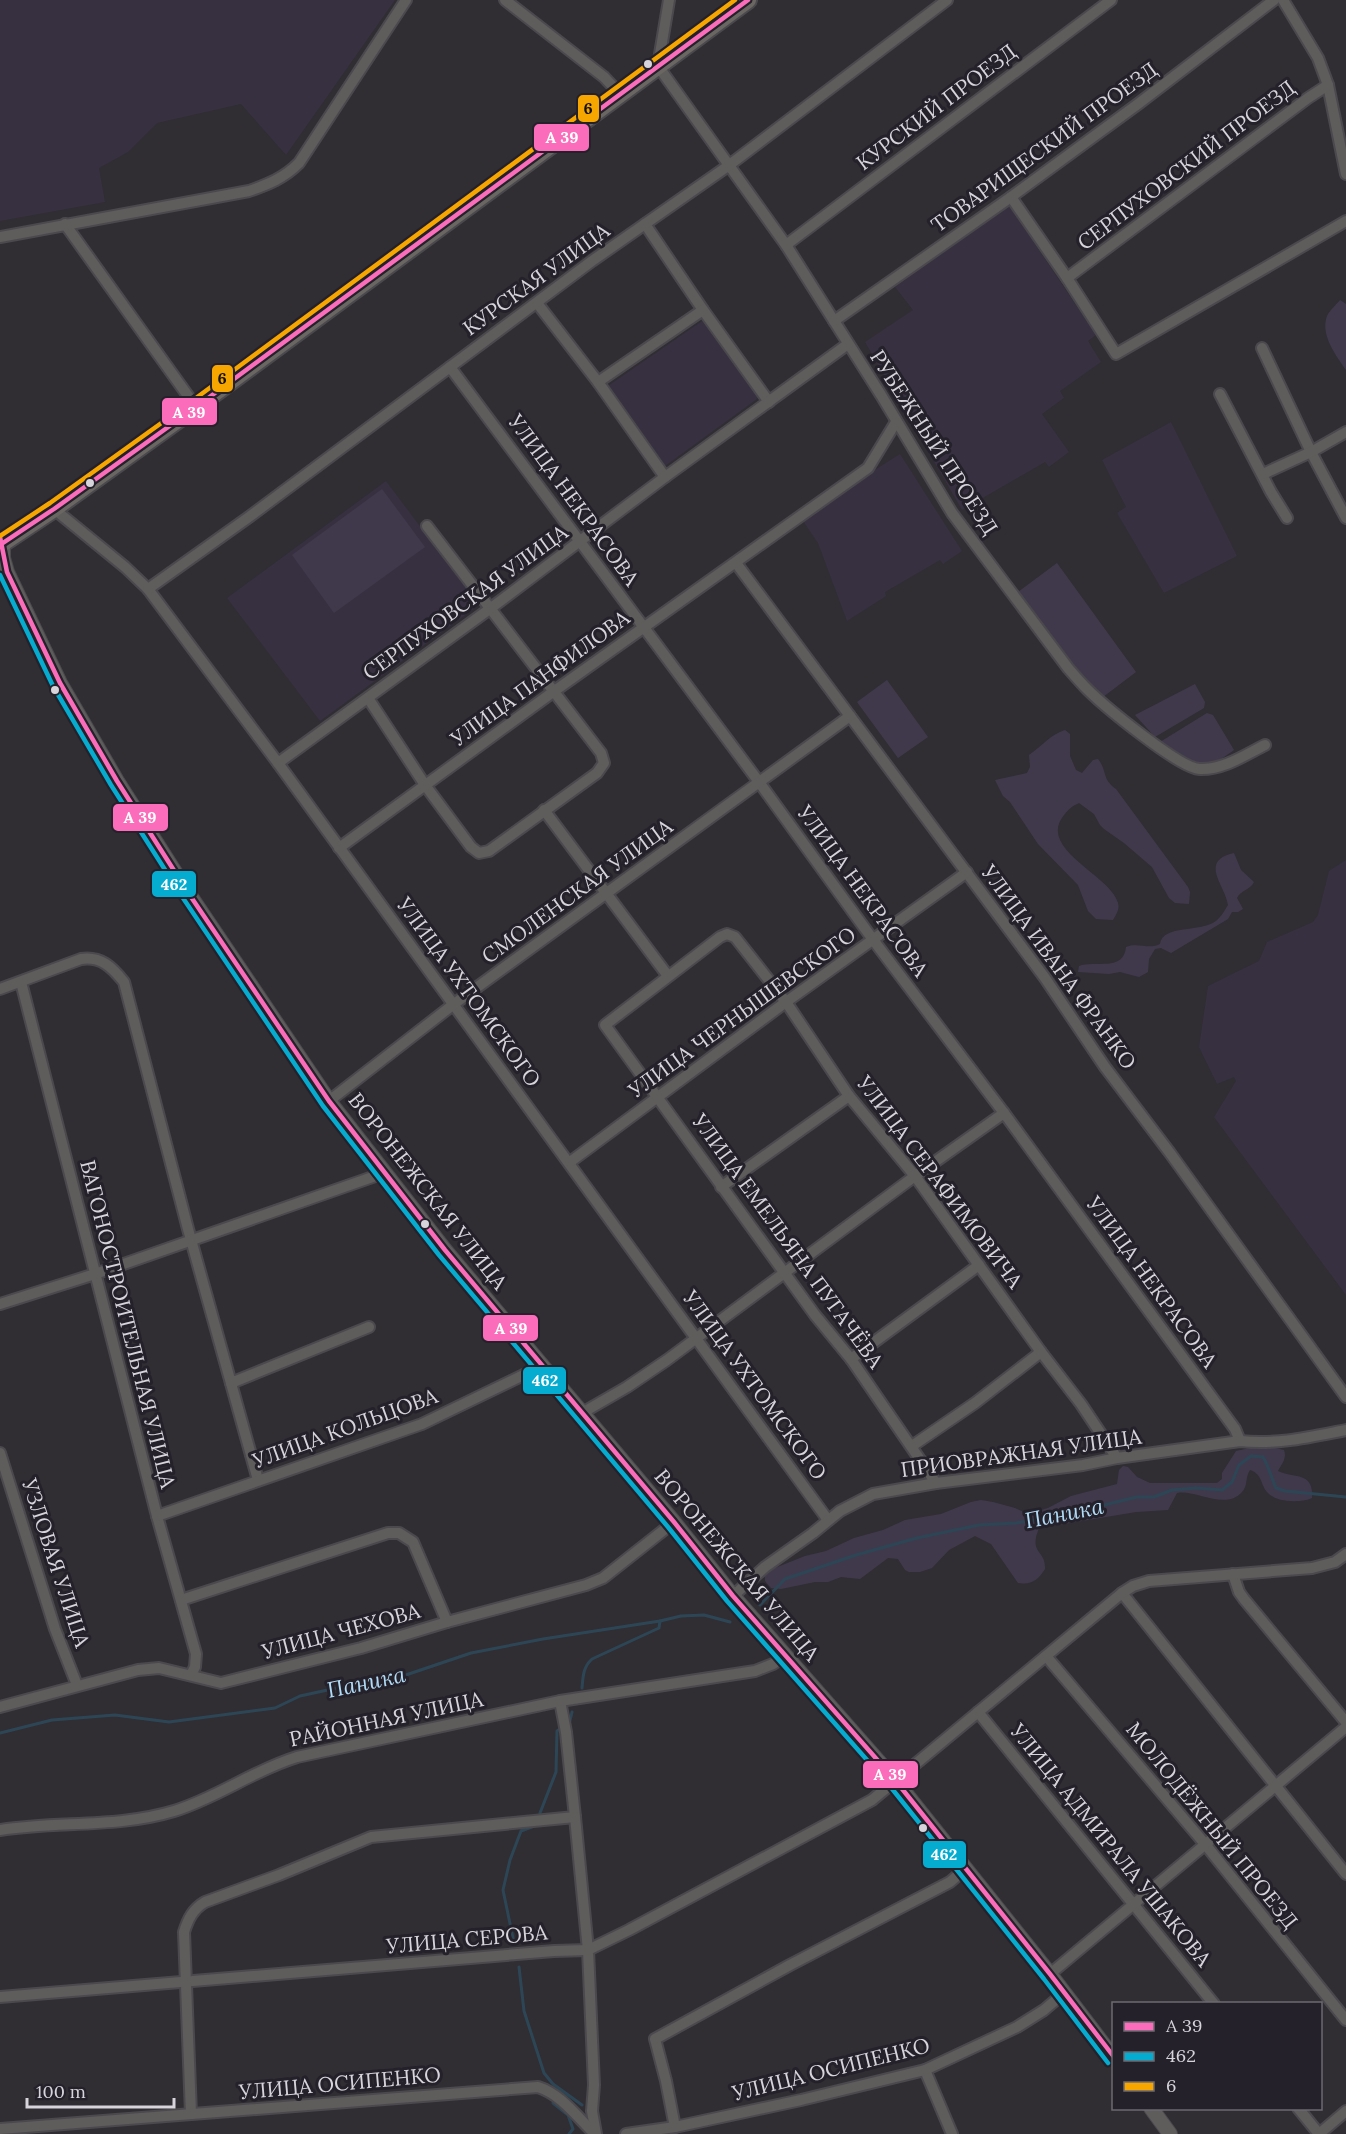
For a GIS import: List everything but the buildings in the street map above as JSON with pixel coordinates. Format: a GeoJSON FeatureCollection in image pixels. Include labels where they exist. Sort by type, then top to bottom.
{"type":"FeatureCollection","features":[{"type":"Feature","properties":{"kind":"main road"},"geometry":{"type":"LineString","coordinates":[[2,544],[196,407],[748,0]]}},
{"type":"Feature","properties":{"kind":"street"},"geometry":{"type":"LineString","coordinates":[[0,237],[249,191],[286,175],[299,163],[406,0]]}},
{"type":"Feature","properties":{"kind":"street"},"geometry":{"type":"LineString","coordinates":[[505,0],[596,70],[621,95]]}},
{"type":"Feature","properties":{"kind":"street"},"geometry":{"type":"LineString","coordinates":[[658,66],[669,0]]}},
{"type":"Feature","properties":{"kind":"street","name":"КУРСКАЯ УЛИЦА"},"geometry":{"type":"LineString","coordinates":[[148,589],[645,224],[728,166],[947,0]]}},
{"type":"Feature","properties":{"kind":"street","name":"КУРСКИЙ ПРОЕЗД"},"geometry":{"type":"LineString","coordinates":[[786,245],[1111,0]]}},
{"type":"Feature","properties":{"kind":"street","name":"ТОВАРИЩЕСКИЙ ПРОЕЗД"},"geometry":{"type":"LineString","coordinates":[[834,321],[1011,197],[1274,0]]}},
{"type":"Feature","properties":{"kind":"street"},"geometry":{"type":"LineString","coordinates":[[1283,0],[1318,58],[1328,85],[1346,174]]}},
{"type":"Feature","properties":{"kind":"street","name":"РУБЕЖНЫЙ ПРОЕЗД"},"geometry":{"type":"LineString","coordinates":[[658,66],[786,245],[952,513],[1068,668],[1097,698],[1184,764],[1197,769],[1214,768],[1265,745]]}},
{"type":"Feature","properties":{"kind":"street","name":"СЕРПУХОВСКИЙ ПРОЕЗД"},"geometry":{"type":"LineString","coordinates":[[1067,278],[1328,85]]}},
{"type":"Feature","properties":{"kind":"street"},"geometry":{"type":"LineString","coordinates":[[1333,104],[1346,115]]}},
{"type":"Feature","properties":{"kind":"street"},"geometry":{"type":"LineString","coordinates":[[1011,197],[1116,354],[1346,221]]}},
{"type":"Feature","properties":{"kind":"street"},"geometry":{"type":"LineString","coordinates":[[65,224],[196,407]]}},
{"type":"Feature","properties":{"kind":"street"},"geometry":{"type":"LineString","coordinates":[[645,224],[769,402]]}},
{"type":"Feature","properties":{"kind":"street"},"geometry":{"type":"LineString","coordinates":[[537,303],[598,382],[665,477]]}},
{"type":"Feature","properties":{"kind":"street"},"geometry":{"type":"LineString","coordinates":[[598,382],[703,310]]}},
{"type":"Feature","properties":{"kind":"street","name":"СЕРПУХОВСКАЯ УЛИЦА"},"geometry":{"type":"LineString","coordinates":[[278,763],[848,344]]}},
{"type":"Feature","properties":{"kind":"street"},"geometry":{"type":"LineString","coordinates":[[1262,348],[1311,452],[1346,518]]}},
{"type":"Feature","properties":{"kind":"street","name":"УЛИЦА НЕКРАСОВА"},"geometry":{"type":"LineString","coordinates":[[450,367],[759,782],[874,941],[1004,1113],[1235,1429],[1240,1441]]}},
{"type":"Feature","properties":{"kind":"street"},"geometry":{"type":"LineString","coordinates":[[1220,394],[1287,518]]}},
{"type":"Feature","properties":{"kind":"street","name":"УЛИЦА ПАНФИЛОВА"},"geometry":{"type":"LineString","coordinates":[[339,848],[553,692],[868,468],[896,422]]}},
{"type":"Feature","properties":{"kind":"street"},"geometry":{"type":"LineString","coordinates":[[1263,474],[1311,452],[1346,432]]}},
{"type":"Feature","properties":{"kind":"street","name":"УЛИЦА УХТОМСКОГО"},"geometry":{"type":"LineString","coordinates":[[54,509],[125,567],[148,589],[278,763],[511,1086],[570,1162],[828,1520]]}},
{"type":"Feature","properties":{"kind":"street"},"geometry":{"type":"LineString","coordinates":[[368,698],[425,785],[471,847],[479,853],[489,851],[597,772],[604,763],[601,753],[427,526]]}},
{"type":"Feature","properties":{"kind":"street","name":"ВОРОНЕЖСКАЯ УЛИЦА"},"geometry":{"type":"LineString","coordinates":[[2,544],[7,572],[60,683],[111,772],[189,894],[329,1101],[445,1250],[674,1522],[733,1596],[895,1780],[1050,1974],[1112,2057]]}},
{"type":"Feature","properties":{"kind":"street","name":"УЛИЦА ИВАНА ФРАНКО"},"geometry":{"type":"LineString","coordinates":[[736,563],[1045,978],[1105,1067],[1346,1397]]}},
{"type":"Feature","properties":{"kind":"street","name":"СМОЛЕНСКАЯ УЛИЦА"},"geometry":{"type":"LineString","coordinates":[[329,1101],[454,1004],[850,716]]}},
{"type":"Feature","properties":{"kind":"street"},"geometry":{"type":"LineString","coordinates":[[544,810],[668,976]]}},
{"type":"Feature","properties":{"kind":"street","name":"УЛИЦА ЧЕРНЫШЕВСКОГО"},"geometry":{"type":"LineString","coordinates":[[570,1162],[967,872]]}},
{"type":"Feature","properties":{"kind":"street","name":"УЛИЦА СЕРАФИМОВИЧА"},"geometry":{"type":"LineString","coordinates":[[668,976],[720,937],[727,934],[735,937],[786,1002],[849,1096],[915,1176],[1041,1352],[1087,1412],[1117,1458]]}},
{"type":"Feature","properties":{"kind":"street"},"geometry":{"type":"LineString","coordinates":[[0,988],[92,957],[114,969],[123,982],[191,1240],[258,1480]]}},
{"type":"Feature","properties":{"kind":"street","name":"УЛИЦА ЕМЕЛЬЯНА ПУГАЧЁВА"},"geometry":{"type":"LineString","coordinates":[[668,976],[604,1025],[815,1315],[851,1359],[936,1484]]}},
{"type":"Feature","properties":{"kind":"street","name":"ВАГОНОСТРОИТЕЛЬНАЯ УЛИЦА"},"geometry":{"type":"LineString","coordinates":[[21,982],[157,1516],[196,1654],[195,1667],[191,1675]]}},
{"type":"Feature","properties":{"kind":"street"},"geometry":{"type":"LineString","coordinates":[[721,1187],[849,1096]]}},
{"type":"Feature","properties":{"kind":"street"},"geometry":{"type":"LineString","coordinates":[[582,1413],[667,1360],[1004,1113]]}},
{"type":"Feature","properties":{"kind":"street"},"geometry":{"type":"LineString","coordinates":[[0,1304],[95,1274],[384,1173]]}},
{"type":"Feature","properties":{"kind":"street"},"geometry":{"type":"LineString","coordinates":[[851,1359],[980,1265]]}},
{"type":"Feature","properties":{"kind":"street"},"geometry":{"type":"LineString","coordinates":[[231,1383],[369,1327]]}},
{"type":"Feature","properties":{"kind":"street"},"geometry":{"type":"LineString","coordinates":[[912,1446],[975,1403],[1041,1352]]}},
{"type":"Feature","properties":{"kind":"street","name":"УЛИЦА КОЛЬЦОВА"},"geometry":{"type":"LineString","coordinates":[[157,1516],[422,1424],[542,1366]]}},
{"type":"Feature","properties":{"kind":"street","name":"ПРИОВРАЖНАЯ УЛИЦА"},"geometry":{"type":"LineString","coordinates":[[733,1596],[765,1567],[828,1520],[853,1502],[873,1494],[1240,1441],[1286,1442],[1346,1430]]}},
{"type":"Feature","properties":{"kind":"street","name":"УЗЛОВАЯ УЛИЦА"},"geometry":{"type":"LineString","coordinates":[[0,1453],[55,1629],[77,1685]]}},
{"type":"Feature","properties":{"kind":"street","name":"УЛИЦА ЧЕХОВА"},"geometry":{"type":"LineString","coordinates":[[0,1707],[138,1670],[159,1668],[220,1683],[361,1648],[447,1622],[562,1593],[603,1578],[674,1522]]}},
{"type":"Feature","properties":{"kind":"street"},"geometry":{"type":"LineString","coordinates":[[181,1600],[388,1533],[399,1533],[412,1542],[447,1622]]}},
{"type":"Feature","properties":{"kind":"street","name":"УЛИЦА СЕРОВА"},"geometry":{"type":"LineString","coordinates":[[0,1997],[588,1950],[872,1800],[1133,1586],[1149,1581],[1312,1569],[1335,1562],[1346,1554]]}},
{"type":"Feature","properties":{"kind":"street"},"geometry":{"type":"LineString","coordinates":[[1233,1574],[1244,1599],[1346,1722]]}},
{"type":"Feature","properties":{"kind":"street"},"geometry":{"type":"LineString","coordinates":[[1122,1593],[1346,1874]]}},
{"type":"Feature","properties":{"kind":"street","name":"РАЙОННАЯ УЛИЦА"},"geometry":{"type":"LineString","coordinates":[[0,1830],[98,1824],[167,1812],[200,1801],[267,1767],[284,1761],[560,1701],[754,1671],[773,1664],[784,1656]]}},
{"type":"Feature","properties":{"kind":"street","name":"МОЛОДЁЖНЫЙ ПРОЕЗД"},"geometry":{"type":"LineString","coordinates":[[1046,1656],[1204,1844],[1346,2020]]}},
{"type":"Feature","properties":{"kind":"street"},"geometry":{"type":"LineString","coordinates":[[560,1701],[566,1732],[588,1950],[594,2085],[592,2111],[596,2134]]}},
{"type":"Feature","properties":{"kind":"street","name":"УЛИЦА АДМИРАЛА УШАКОВА"},"geometry":{"type":"LineString","coordinates":[[978,1712],[1212,2002]]}},
{"type":"Feature","properties":{"kind":"street"},"geometry":{"type":"LineString","coordinates":[[1050,1974],[1346,1727]]}},
{"type":"Feature","properties":{"kind":"street"},"geometry":{"type":"LineString","coordinates":[[191,2114],[184,1932],[187,1920],[197,1907],[371,1837],[575,1817]]}},
{"type":"Feature","properties":{"kind":"street"},"geometry":{"type":"LineString","coordinates":[[675,2127],[655,2039],[790,1965],[950,1882],[965,1869]]}},
{"type":"Feature","properties":{"kind":"street","name":"УЛИЦА ОСИПЕНКО"},"geometry":{"type":"LineString","coordinates":[[626,2134],[675,2127],[925,2070],[1017,2027],[1044,2010],[1064,1993]]}},
{"type":"Feature","properties":{"kind":"street"},"geometry":{"type":"LineString","coordinates":[[925,2070],[949,2133]]}},
{"type":"Feature","properties":{"kind":"street","name":"УЛИЦА ОСИПЕНКО"},"geometry":{"type":"LineString","coordinates":[[0,2129],[538,2087],[559,2099],[596,2134]]}},
{"type":"Feature","properties":{"kind":"street"},"geometry":{"type":"LineString","coordinates":[[1152,2110],[1170,2134]]}},
{"type":"Feature","properties":{"kind":"street"},"geometry":{"type":"LineString","coordinates":[[1299,2110],[1319,2134],[1346,2111]]}},
{"type":"Feature","properties":{"kind":"shaded area"},"geometry":{"type":"Polygon","coordinates":[[[0,0],[395,0],[286,155],[241,104],[157,123],[128,152],[99,168],[105,202],[0,221],[0,0]]]}},
{"type":"Feature","properties":{"kind":"shaded area"},"geometry":{"type":"Polygon","coordinates":[[[1007,202],[1096,335],[1088,341],[1101,362],[1060,391],[1064,398],[1042,414],[1069,452],[1049,467],[1045,462],[962,510],[865,342],[913,310],[895,287],[1007,202]]]}},
{"type":"Feature","properties":{"kind":"shaded area"},"geometry":{"type":"Polygon","coordinates":[[[1340,300],[1346,304],[1346,370],[1330,344],[1325,323],[1327,316],[1340,300]]]}},
{"type":"Feature","properties":{"kind":"shaded area"},"geometry":{"type":"Polygon","coordinates":[[[705,319],[761,396],[665,466],[608,386],[705,319]]]}},
{"type":"Feature","properties":{"kind":"shaded area"},"geometry":{"type":"Polygon","coordinates":[[[1171,422],[1237,556],[1164,593],[1117,513],[1126,507],[1102,460],[1171,422]]]}},
{"type":"Feature","properties":{"kind":"shaded area"},"geometry":{"type":"Polygon","coordinates":[[[900,454],[962,551],[943,564],[940,560],[885,592],[886,596],[847,621],[818,543],[803,521],[854,483],[900,454]]]}},
{"type":"Feature","properties":{"kind":"shaded area"},"geometry":{"type":"Polygon","coordinates":[[[386,481],[479,605],[320,721],[227,598],[386,481]]]}},
{"type":"Feature","properties":{"kind":"shaded area"},"geometry":{"type":"Polygon","coordinates":[[[382,489],[425,547],[334,613],[292,555],[382,489]]]}},
{"type":"Feature","properties":{"kind":"shaded area"},"geometry":{"type":"Polygon","coordinates":[[[1057,563],[1136,672],[1103,697],[1068,660],[1018,592],[1057,563]]]}},
{"type":"Feature","properties":{"kind":"shaded area"},"geometry":{"type":"Polygon","coordinates":[[[887,680],[928,737],[898,758],[857,702],[887,680]]]}},
{"type":"Feature","properties":{"kind":"shaded area"},"geometry":{"type":"Polygon","coordinates":[[[1195,684],[1205,702],[1204,708],[1155,737],[1135,715],[1195,684]]]}},
{"type":"Feature","properties":{"kind":"shaded area"},"geometry":{"type":"Polygon","coordinates":[[[1207,713],[1213,715],[1234,750],[1222,759],[1208,765],[1197,764],[1176,754],[1160,742],[1207,713]]]}},
{"type":"Feature","properties":{"kind":"shaded area"},"geometry":{"type":"Polygon","coordinates":[[[1065,730],[1070,734],[1070,756],[1076,770],[1082,773],[1093,760],[1098,759],[1108,782],[1116,789],[1188,887],[1189,904],[1175,903],[1169,898],[1152,867],[1104,829],[1094,814],[1079,803],[1064,815],[1058,827],[1060,839],[1067,850],[1103,882],[1118,903],[1118,910],[1113,920],[1096,919],[1088,911],[1078,885],[1038,844],[1010,802],[1003,796],[995,780],[1027,773],[1030,767],[1029,755],[1065,730]]]}},
{"type":"Feature","properties":{"kind":"shaded area"},"geometry":{"type":"Polygon","coordinates":[[[1234,853],[1241,870],[1254,882],[1237,898],[1243,909],[1232,912],[1228,919],[1171,953],[1161,948],[1155,949],[1149,959],[1148,972],[1139,977],[1120,972],[1109,974],[1078,972],[1079,966],[1086,964],[1108,964],[1120,960],[1126,947],[1156,946],[1168,934],[1175,931],[1201,927],[1216,921],[1228,905],[1216,868],[1223,857],[1234,853]]]}},
{"type":"Feature","properties":{"kind":"shaded area"},"geometry":{"type":"Polygon","coordinates":[[[1346,860],[1346,1295],[1214,1117],[1236,1081],[1234,1077],[1217,1084],[1199,1047],[1208,986],[1259,961],[1267,942],[1313,922],[1318,915],[1329,871],[1346,860]]]}},
{"type":"Feature","properties":{"kind":"shaded area"},"geometry":{"type":"Polygon","coordinates":[[[1263,1445],[1284,1450],[1284,1458],[1278,1471],[1306,1480],[1312,1489],[1312,1498],[1296,1501],[1277,1499],[1265,1490],[1257,1474],[1250,1470],[1244,1490],[1227,1500],[1177,1493],[1168,1510],[1136,1512],[1040,1526],[1035,1542],[1045,1563],[1045,1569],[1037,1579],[1027,1583],[1018,1583],[991,1544],[975,1536],[949,1550],[932,1568],[920,1572],[909,1572],[898,1559],[888,1558],[860,1579],[841,1577],[828,1582],[815,1582],[781,1589],[771,1588],[765,1581],[765,1575],[770,1570],[805,1556],[826,1551],[854,1538],[883,1530],[905,1520],[941,1514],[971,1502],[981,1500],[993,1502],[1028,1514],[1048,1508],[1071,1496],[1117,1484],[1119,1470],[1123,1466],[1128,1467],[1137,1477],[1150,1483],[1217,1483],[1222,1479],[1222,1473],[1236,1451],[1263,1445]]]}},
{"type":"Feature","properties":{"kind":"waterway","name":"Паника"},"geometry":{"type":"LineString","coordinates":[[760,1605],[785,1579],[856,1555],[917,1538],[979,1525],[1016,1523],[1063,1515],[1137,1497],[1154,1497],[1172,1490],[1196,1488],[1222,1490],[1232,1482],[1239,1465],[1251,1456],[1263,1457],[1276,1488],[1285,1491],[1346,1497]]}},
{"type":"Feature","properties":{"kind":"waterway","name":"Паника"},"geometry":{"type":"LineString","coordinates":[[0,1733],[52,1720],[115,1715],[169,1722],[275,1708],[300,1696],[394,1679],[471,1653],[543,1639],[681,1616],[704,1615],[730,1622]]}},
{"type":"Feature","properties":{"kind":"waterway"},"geometry":{"type":"LineString","coordinates":[[582,1688],[585,1669],[592,1659],[659,1628],[660,1621]]}},
{"type":"Feature","properties":{"kind":"waterway"},"geometry":{"type":"LineString","coordinates":[[569,1725],[572,1712]]}},
{"type":"Feature","properties":{"kind":"waterway"},"geometry":{"type":"LineString","coordinates":[[540,1813],[556,1772],[557,1731],[563,1727]]}},
{"type":"Feature","properties":{"kind":"waterway"},"geometry":{"type":"LineString","coordinates":[[514,1943],[503,1890],[510,1860],[521,1831],[537,1825]]}},
{"type":"Feature","properties":{"kind":"waterway"},"geometry":{"type":"LineString","coordinates":[[519,1967],[524,2011],[544,2073],[553,2084],[582,2105]]}},
{"type":"Feature","properties":{"kind":"waterway"},"geometry":{"type":"LineString","coordinates":[[553,2103],[568,2115],[573,2129],[569,2134]]}},
{"type":"Feature","properties":{"kind":"transit line","name":"6"},"geometry":{"type":"LineString","coordinates":[[0,536],[192,401],[735,0]]}},
{"type":"Feature","properties":{"kind":"transit line"},"geometry":{"type":"LineString","coordinates":[[0,545],[196,407],[748,0]]}},
{"type":"Feature","properties":{"kind":"transit line"},"geometry":{"type":"LineString","coordinates":[[0,537],[7,572],[60,683],[117,781],[189,894],[329,1101],[445,1250],[674,1522],[733,1596],[895,1780],[1112,2054]]}},
{"type":"Feature","properties":{"kind":"transit line","name":"462"},"geometry":{"type":"LineString","coordinates":[[0,575],[53,686],[111,785],[183,898],[323,1106],[439,1255],[668,1527],[727,1601],[889,1785],[1108,2063]]}}]}
